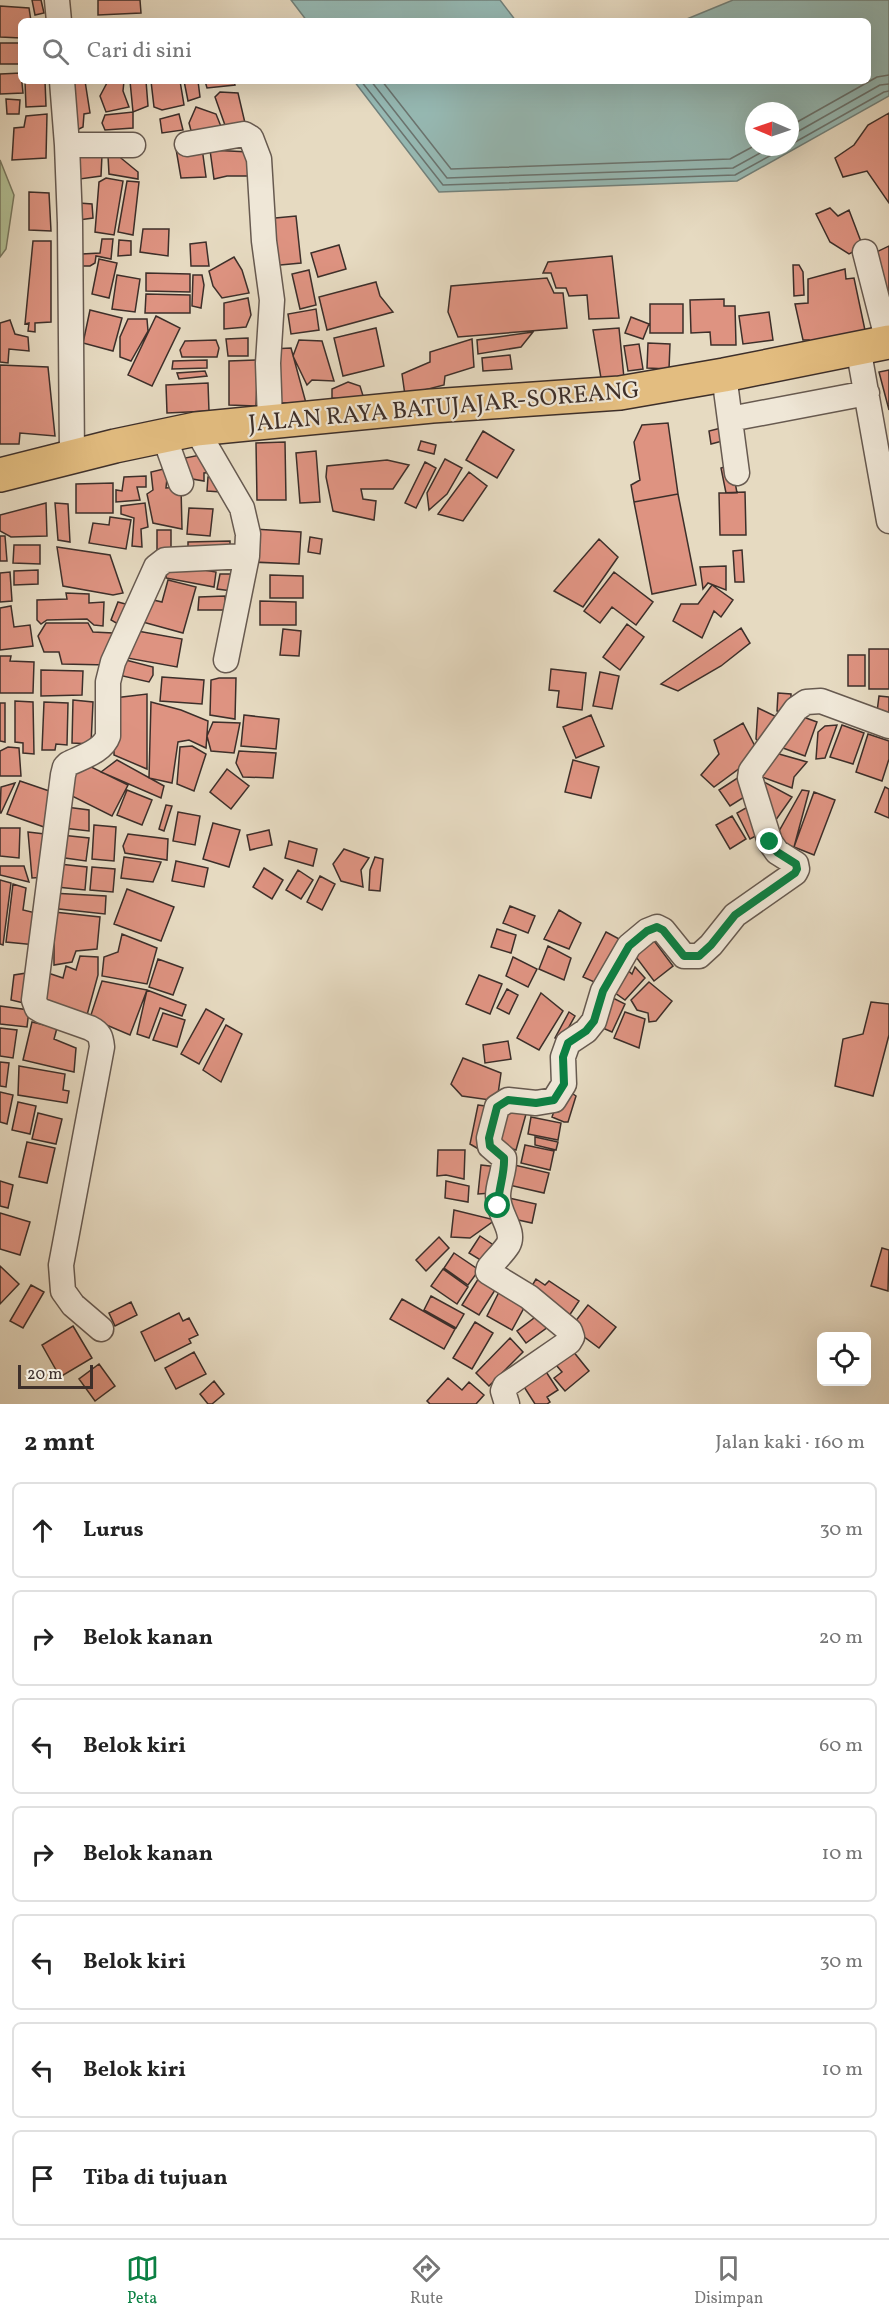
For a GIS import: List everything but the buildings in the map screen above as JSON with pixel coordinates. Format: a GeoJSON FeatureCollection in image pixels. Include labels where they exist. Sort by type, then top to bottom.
{"type":"FeatureCollection","features":[{"type":"Feature","properties":{"kind":"highway","name":"JALAN RAYA BATUJAJAR-SOREANG"},"geometry":{"type":"LineString","coordinates":[[0,475],[72,456],[196,429],[620,393],[878,344]]}},
{"type":"Feature","properties":{"kind":"street"},"geometry":{"type":"LineString","coordinates":[[57,0],[59,18]]}},
{"type":"Feature","properties":{"kind":"street"},"geometry":{"type":"LineString","coordinates":[[62,84],[67,145],[72,456]]}},
{"type":"Feature","properties":{"kind":"street"},"geometry":{"type":"LineString","coordinates":[[187,144],[244,134],[251,138],[259,159],[265,253],[272,300],[268,363],[270,421]]}},
{"type":"Feature","properties":{"kind":"street"},"geometry":{"type":"LineString","coordinates":[[67,145],[133,145]]}},
{"type":"Feature","properties":{"kind":"street"},"geometry":{"type":"LineString","coordinates":[[865,252],[878,344],[867,393],[889,521]]}},
{"type":"Feature","properties":{"kind":"street"},"geometry":{"type":"LineString","coordinates":[[724,375],[737,473]]}},
{"type":"Feature","properties":{"kind":"street"},"geometry":{"type":"LineString","coordinates":[[730,419],[867,393]]}},
{"type":"Feature","properties":{"kind":"street"},"geometry":{"type":"LineString","coordinates":[[196,429],[242,508],[248,534],[247,556],[226,660]]}},
{"type":"Feature","properties":{"kind":"street"},"geometry":{"type":"LineString","coordinates":[[164,436],[181,483]]}},
{"type":"Feature","properties":{"kind":"street"},"geometry":{"type":"LineString","coordinates":[[101,1329],[73,1305],[63,1291],[61,1265],[102,1047],[101,1037],[97,1031],[42,1011],[37,1008],[34,1000],[63,775],[68,764],[106,743],[108,682],[113,662],[156,567],[165,560],[247,556]]}},
{"type":"Feature","properties":{"kind":"street"},"geometry":{"type":"LineString","coordinates":[[507,1404],[503,1391],[505,1386],[573,1337],[570,1331],[529,1298],[488,1272],[508,1245],[511,1237],[498,1206],[504,1158],[490,1146],[489,1138],[497,1107],[508,1100],[536,1103],[554,1100],[564,1084],[563,1057],[568,1043],[586,1031],[594,1021],[603,991],[629,946],[641,935],[657,927],[663,930],[684,956],[699,956],[735,915],[795,873],[796,864],[777,852],[770,842],[750,778],[751,771],[796,709],[806,702],[821,701],[889,726]]}},
{"type":"Feature","properties":{"kind":"green space"},"geometry":{"type":"Polygon","coordinates":[[[0,160],[14,195],[6,249],[0,257],[0,160]]]}},
{"type":"Feature","properties":{"kind":"water"},"geometry":{"type":"Polygon","coordinates":[[[291,0],[500,0],[514,18],[305,18],[291,0]]]}},
{"type":"Feature","properties":{"kind":"water"},"geometry":{"type":"Polygon","coordinates":[[[733,0],[889,0],[889,96],[799,146],[799,102],[745,102],[745,156],[782,156],[737,181],[439,192],[356,84],[871,84],[871,18],[689,18],[733,0]]]}},
{"type":"Feature","properties":{"kind":"route"},"geometry":{"type":"LineString","coordinates":[[498,1206],[504,1158],[490,1146],[489,1138],[497,1107],[508,1100],[536,1103],[554,1100],[564,1084],[563,1057],[568,1043],[586,1031],[594,1021],[603,991],[629,946],[641,935],[657,927],[663,930],[684,956],[690,958],[699,956],[735,915],[795,873],[796,864],[777,852],[770,842]]}}]}
